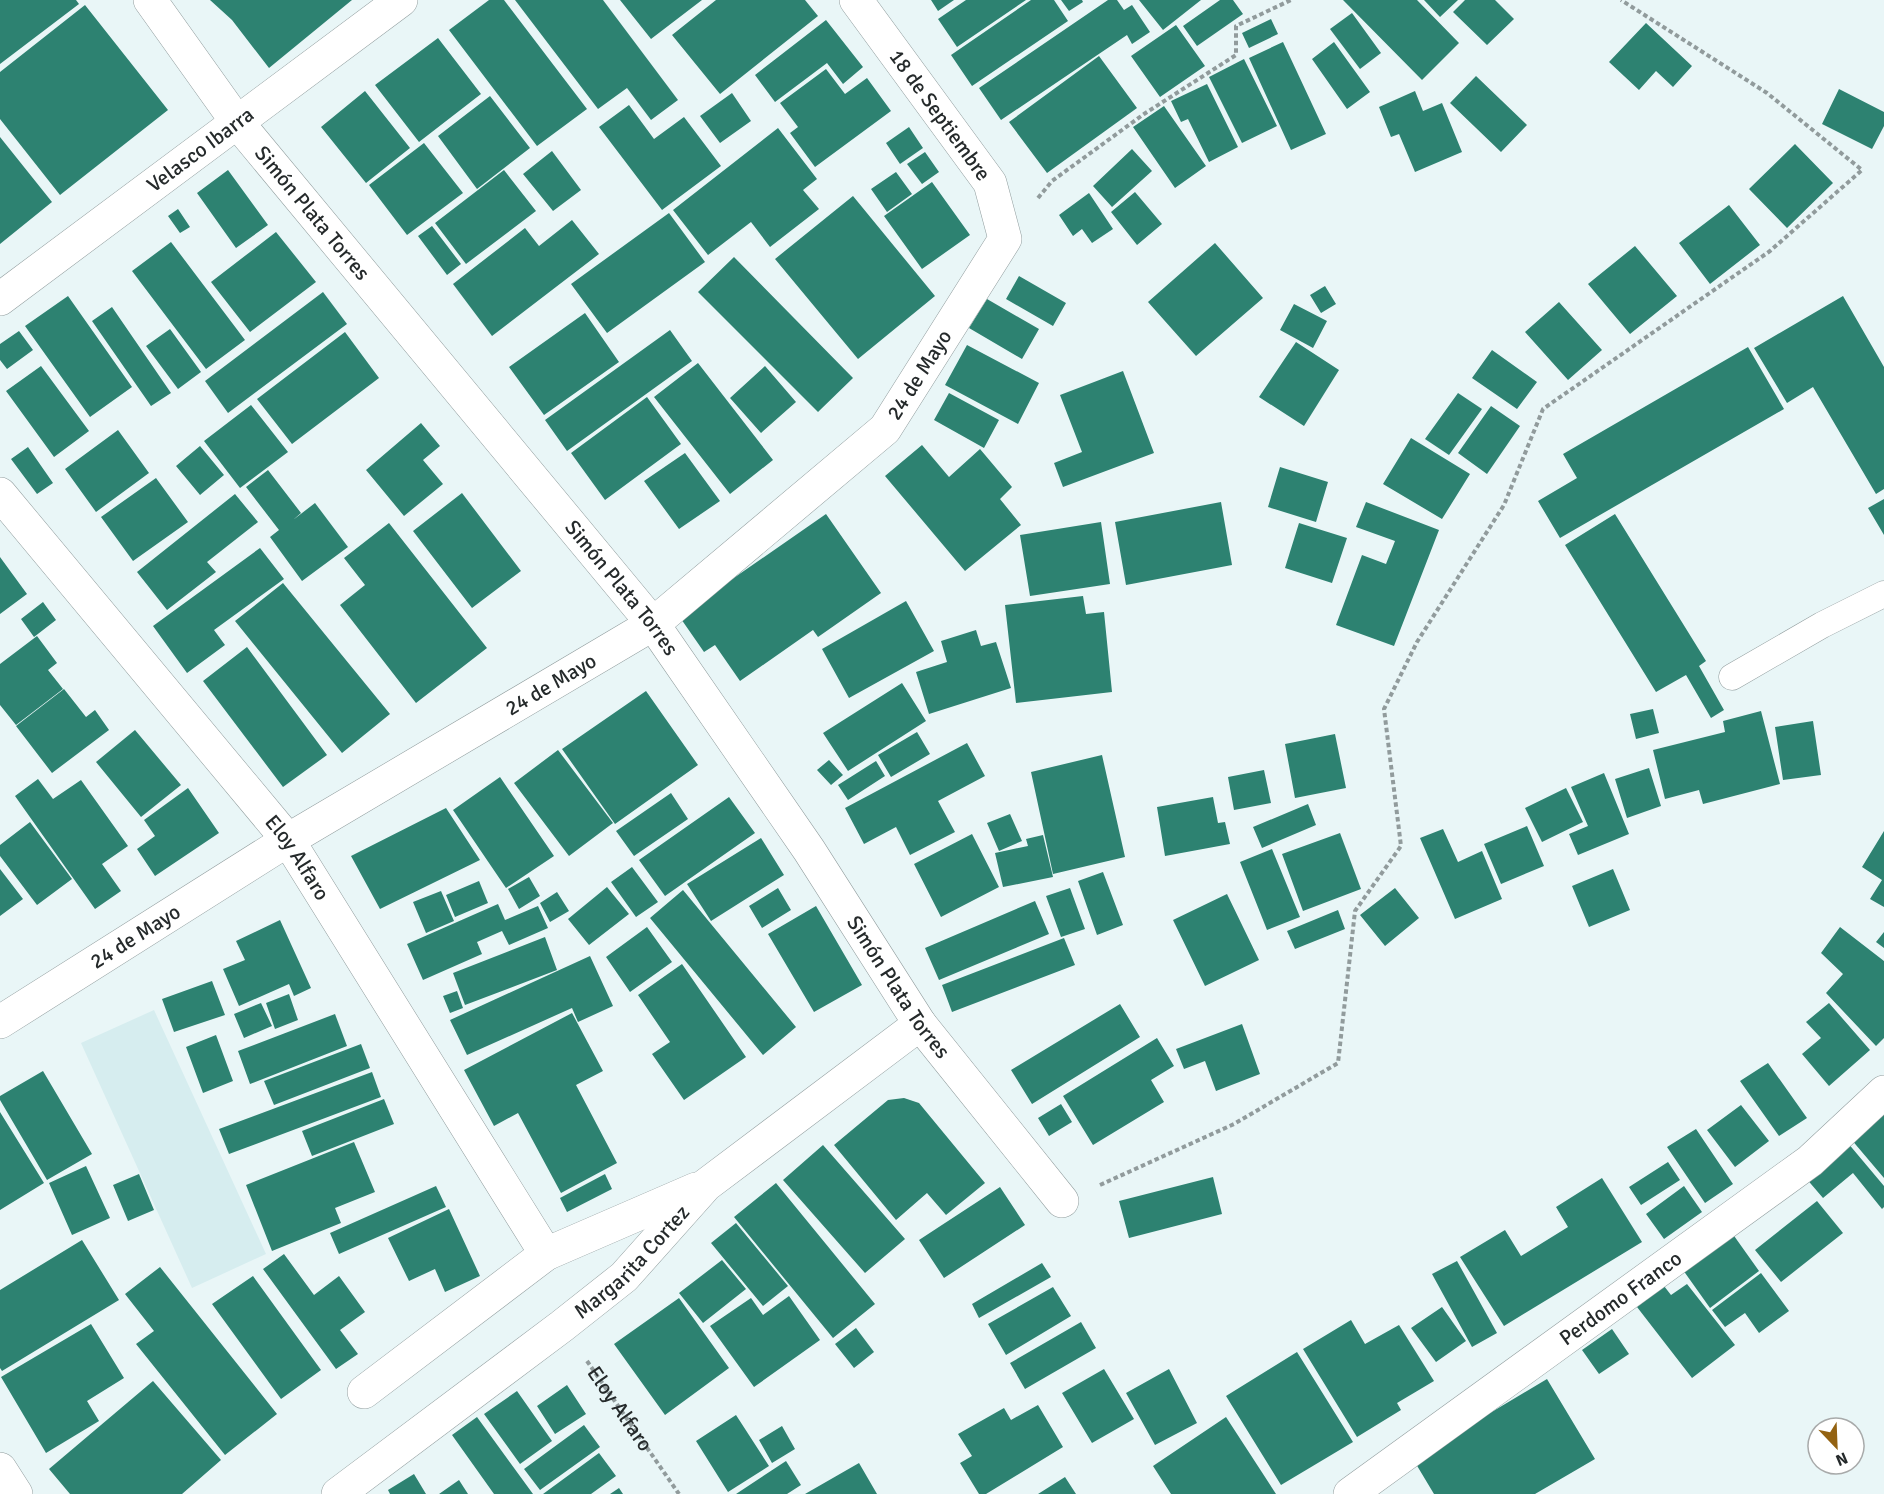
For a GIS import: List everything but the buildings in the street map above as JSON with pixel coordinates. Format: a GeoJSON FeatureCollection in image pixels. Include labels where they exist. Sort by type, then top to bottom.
{"type":"FeatureCollection","features":[{"type":"Feature","properties":{"kind":"street","name":"Simón Plata Torres"},"geometry":{"type":"LineString","coordinates":[[150,0],[237,122],[652,624],[809,850],[920,1024],[1062,1201]]}},
{"type":"Feature","properties":{"kind":"street","name":"Velasco Ibarra"},"geometry":{"type":"LineString","coordinates":[[0,299],[400,0]]}},
{"type":"Feature","properties":{"kind":"street","name":"18 de Septiembre"},"geometry":{"type":"LineString","coordinates":[[856,0],[990,183],[1005,239]]}},
{"type":"Feature","properties":{"kind":"street","name":"24 de Mayo"},"geometry":{"type":"LineString","coordinates":[[0,1022],[288,840],[652,624],[885,429],[1005,239]]}},
{"type":"Feature","properties":{"kind":"street","name":"Eloy Alfaro"},"geometry":{"type":"LineString","coordinates":[[0,494],[288,840],[546,1254]]}},
{"type":"Feature","properties":{"kind":"street","name":"Margarita Cortez"},"geometry":{"type":"LineString","coordinates":[[338,1494],[624,1277],[706,1185],[920,1024]]}},
{"type":"Feature","properties":{"kind":"street","name":"Perdomo Franco"},"geometry":{"type":"LineString","coordinates":[[1350,1494],[1810,1161],[1884,1092]]}},
{"type":"Feature","properties":{"kind":"street"},"geometry":{"type":"LineString","coordinates":[[364,1392],[546,1254],[706,1185]]}},
{"type":"Feature","properties":{"kind":"street"},"geometry":{"type":"LineString","coordinates":[[0,1469],[16,1494]]}},
{"type":"Feature","properties":{"kind":"lane"},"geometry":{"type":"LineString","coordinates":[[1732,676],[1822,625],[1884,594]]}},
{"type":"Feature","properties":{"kind":"path"},"geometry":{"type":"LineString","coordinates":[[1005,239],[1052,181],[1144,114],[1236,55],[1236,26],[1291,0]]}},
{"type":"Feature","properties":{"kind":"path"},"geometry":{"type":"LineString","coordinates":[[1062,1201],[1234,1124],[1338,1063],[1355,910],[1401,846],[1384,709],[1417,642],[1504,505],[1543,409],[1770,250],[1862,170],[1767,93],[1621,0]]}},
{"type":"Feature","properties":{"kind":"path","name":"Eloy Alfaro"},"geometry":{"type":"LineString","coordinates":[[562,1326],[679,1494]]}},
{"type":"Feature","properties":{"kind":"shaded area"},"geometry":{"type":"Polygon","coordinates":[[[154,1010],[266,1254],[192,1288],[81,1043],[154,1010]]]}}]}
